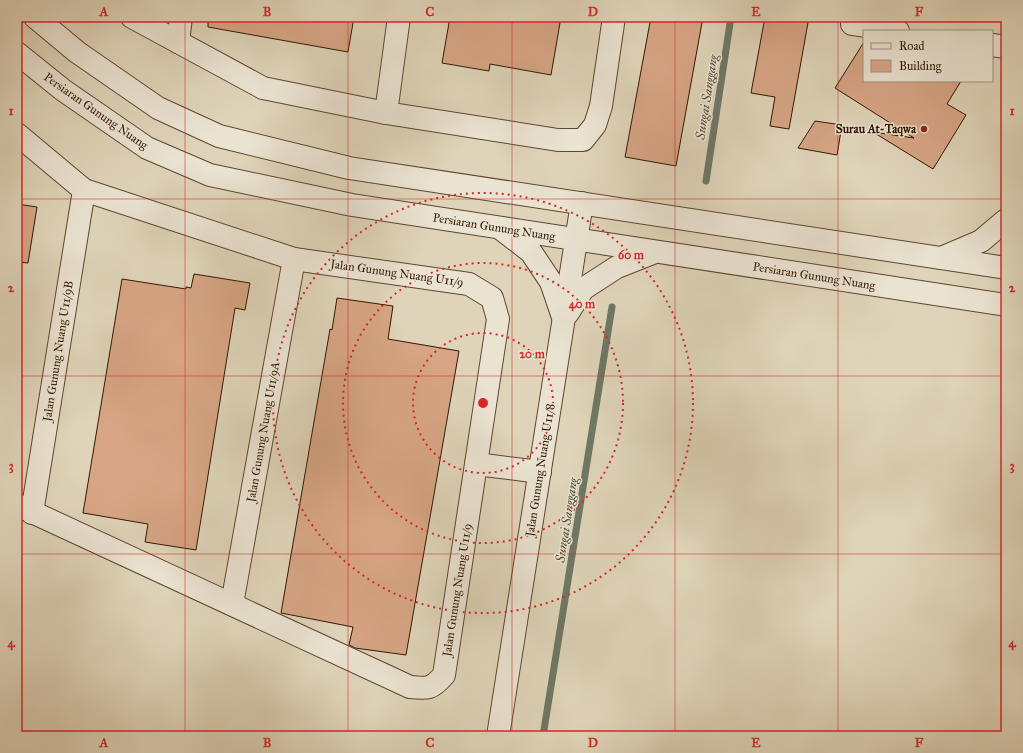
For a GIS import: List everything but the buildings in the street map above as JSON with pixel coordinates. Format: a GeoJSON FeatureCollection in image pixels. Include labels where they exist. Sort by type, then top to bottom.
{"type":"FeatureCollection","features":[{"type":"Feature","properties":{"kind":"street"},"geometry":{"type":"LineString","coordinates":[[35,17],[77,52],[158,108],[219,136],[349,168],[1006,268]]}},
{"type":"Feature","properties":{"kind":"street"},"geometry":{"type":"LineString","coordinates":[[132,17],[263,88],[386,113],[558,140],[583,140],[595,125],[601,106],[614,17]]}},
{"type":"Feature","properties":{"kind":"street"},"geometry":{"type":"LineString","coordinates":[[178,42],[181,17]]}},
{"type":"Feature","properties":{"kind":"street"},"geometry":{"type":"LineString","coordinates":[[386,113],[399,17]]}},
{"type":"Feature","properties":{"kind":"street"},"geometry":{"type":"LineString","coordinates":[[852,24],[891,30]]}},
{"type":"Feature","properties":{"kind":"street"},"geometry":{"type":"LineString","coordinates":[[993,45],[1006,47]]}},
{"type":"Feature","properties":{"kind":"street","name":"Persiaran Gunung Nuang"},"geometry":{"type":"LineString","coordinates":[[17,53],[63,90],[147,148],[210,175],[352,205],[1006,305]]}},
{"type":"Feature","properties":{"kind":"street","name":"Jalan Gunung Nuang U11/9"},"geometry":{"type":"LineString","coordinates":[[17,134],[84,190],[294,258],[469,284],[492,298],[498,319],[444,675],[434,686],[423,688],[410,687],[232,604]]}},
{"type":"Feature","properties":{"kind":"street","name":"Jalan Gunung Nuang U11/9B"},"geometry":{"type":"LineString","coordinates":[[25,509],[84,190]]}},
{"type":"Feature","properties":{"kind":"street","name":"Jalan Gunung Nuang U11/8"},"geometry":{"type":"LineString","coordinates":[[498,736],[582,203]]}},
{"type":"Feature","properties":{"kind":"street"},"geometry":{"type":"LineString","coordinates":[[941,258],[981,241],[1006,220]]}},
{"type":"Feature","properties":{"kind":"street"},"geometry":{"type":"LineString","coordinates":[[500,228],[531,252],[552,282],[564,320]]}},
{"type":"Feature","properties":{"kind":"street"},"geometry":{"type":"LineString","coordinates":[[564,320],[583,289],[617,266],[656,252]]}},
{"type":"Feature","properties":{"kind":"street","name":"Jalan Gunung Nuang U11/9A"},"geometry":{"type":"LineString","coordinates":[[232,604],[294,258]]}},
{"type":"Feature","properties":{"kind":"street"},"geometry":{"type":"LineString","coordinates":[[476,464],[540,472]]}},
{"type":"Feature","properties":{"kind":"street"},"geometry":{"type":"LineString","coordinates":[[25,509],[232,604]]}},
{"type":"Feature","properties":{"kind":"waterway","name":"Sungai Sanggang"},"geometry":{"type":"LineString","coordinates":[[706,181],[731,17]]}},
{"type":"Feature","properties":{"kind":"waterway","name":"Sungai Sanggang"},"geometry":{"type":"LineString","coordinates":[[543,736],[612,307]]}},
{"type":"Feature","properties":{"kind":"place","name":"Surau At-Taqwa"},"geometry":{"type":"Point","coordinates":[924,129]}}]}
